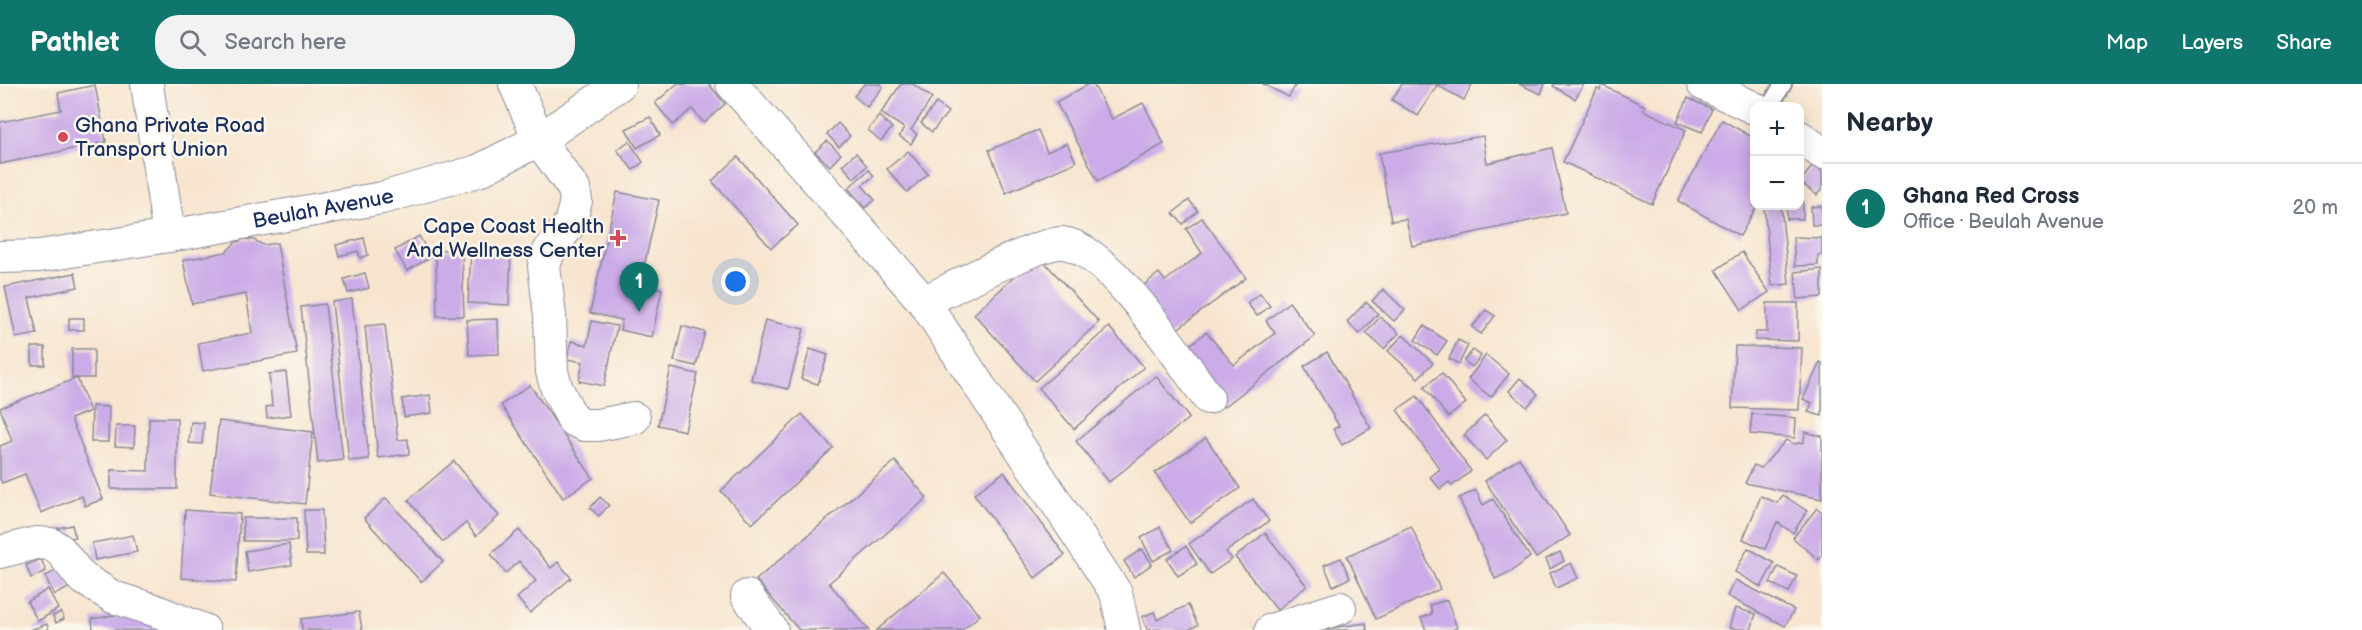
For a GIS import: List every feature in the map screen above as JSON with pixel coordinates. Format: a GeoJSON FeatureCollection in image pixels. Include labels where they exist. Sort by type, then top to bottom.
{"type":"FeatureCollection","features":[{"type":"Feature","properties":{"kind":"street"},"geometry":{"type":"LineString","coordinates":[[147,84],[169,236]]}},
{"type":"Feature","properties":{"kind":"street"},"geometry":{"type":"LineString","coordinates":[[515,84],[539,141],[574,189],[576,201],[570,224],[549,251],[544,266],[552,372],[557,389],[573,420],[584,425],[598,425],[634,418]]}},
{"type":"Feature","properties":{"kind":"street","name":"Beulah Avenue"},"geometry":{"type":"LineString","coordinates":[[0,257],[39,256],[169,236],[382,198],[478,171],[539,141],[620,84]]}},
{"type":"Feature","properties":{"kind":"street"},"geometry":{"type":"LineString","coordinates":[[732,84],[924,302],[1116,593],[1124,630]]}},
{"type":"Feature","properties":{"kind":"street"},"geometry":{"type":"LineString","coordinates":[[1703,84],[1750,106]]}},
{"type":"Feature","properties":{"kind":"street"},"geometry":{"type":"LineString","coordinates":[[1804,140],[1822,153]]}},
{"type":"Feature","properties":{"kind":"street"},"geometry":{"type":"LineString","coordinates":[[924,302],[1036,249],[1063,243],[1095,257],[1125,286],[1208,398]]}},
{"type":"Feature","properties":{"kind":"street"},"geometry":{"type":"LineString","coordinates":[[0,552],[36,543],[51,544],[60,550],[81,577],[113,597],[204,630]]}},
{"type":"Feature","properties":{"kind":"street"},"geometry":{"type":"LineString","coordinates":[[747,596],[772,630]]}},
{"type":"Feature","properties":{"kind":"street"},"geometry":{"type":"LineString","coordinates":[[1271,630],[1340,608]]}},
{"type":"Feature","properties":{"kind":"lane"},"geometry":{"type":"LineString","coordinates":[[1772,102],[1783,84]]}},
{"type":"Feature","properties":{"kind":"building"},"geometry":{"type":"Polygon","coordinates":[[[677,84],[709,84],[725,104],[704,123],[692,109],[673,125],[655,103],[677,84]]]}},
{"type":"Feature","properties":{"kind":"building"},"geometry":{"type":"Polygon","coordinates":[[[864,84],[880,84],[883,87],[867,107],[854,96],[864,84]]]}},
{"type":"Feature","properties":{"kind":"building"},"geometry":{"type":"Polygon","coordinates":[[[901,84],[913,84],[932,98],[911,130],[917,134],[911,144],[899,136],[904,128],[881,113],[901,84]]]}},
{"type":"Feature","properties":{"kind":"building"},"geometry":{"type":"Polygon","coordinates":[[[1093,84],[1112,119],[1143,103],[1164,144],[1098,181],[1056,102],[1093,84]]]}},
{"type":"Feature","properties":{"kind":"building"},"geometry":{"type":"Polygon","coordinates":[[[1263,84],[1296,84],[1289,97],[1263,84]]]}},
{"type":"Feature","properties":{"kind":"building"},"geometry":{"type":"Polygon","coordinates":[[[1402,84],[1472,84],[1464,100],[1437,85],[1418,116],[1392,100],[1402,84]]]}},
{"type":"Feature","properties":{"kind":"building"},"geometry":{"type":"Polygon","coordinates":[[[1519,84],[1545,84],[1541,94],[1519,84]]]}},
{"type":"Feature","properties":{"kind":"building"},"geometry":{"type":"Polygon","coordinates":[[[1554,84],[1584,84],[1575,99],[1553,86],[1554,84]]]}},
{"type":"Feature","properties":{"kind":"building"},"geometry":{"type":"Polygon","coordinates":[[[95,85],[106,142],[0,164],[0,122],[61,110],[58,93],[95,85]]]}},
{"type":"Feature","properties":{"kind":"building"},"geometry":{"type":"Polygon","coordinates":[[[1602,85],[1645,106],[1643,110],[1686,130],[1652,204],[1563,162],[1597,89],[1600,90],[1602,85]]]}},
{"type":"Feature","properties":{"kind":"building"},"geometry":{"type":"Polygon","coordinates":[[[1688,98],[1712,109],[1702,132],[1677,122],[1688,98]]]}},
{"type":"Feature","properties":{"kind":"building"},"geometry":{"type":"Polygon","coordinates":[[[936,103],[948,112],[932,132],[921,123],[936,103]]]}},
{"type":"Feature","properties":{"kind":"building"},"geometry":{"type":"Polygon","coordinates":[[[879,116],[892,128],[881,141],[868,130],[879,116]]]}},
{"type":"Feature","properties":{"kind":"building"},"geometry":{"type":"Polygon","coordinates":[[[650,117],[660,135],[637,148],[626,129],[650,117]]]}},
{"type":"Feature","properties":{"kind":"building"},"geometry":{"type":"Polygon","coordinates":[[[1722,120],[1750,136],[1750,210],[1755,210],[1740,236],[1678,201],[1722,120]]]}},
{"type":"Feature","properties":{"kind":"building"},"geometry":{"type":"Polygon","coordinates":[[[838,123],[850,136],[839,147],[827,134],[838,123]]]}},
{"type":"Feature","properties":{"kind":"building"},"geometry":{"type":"Polygon","coordinates":[[[1038,130],[1047,152],[1067,143],[1076,162],[1006,193],[989,150],[1038,130]]]}},
{"type":"Feature","properties":{"kind":"building"},"geometry":{"type":"Polygon","coordinates":[[[1483,136],[1487,163],[1552,148],[1566,213],[1412,246],[1406,219],[1391,221],[1379,153],[1483,136]]]}},
{"type":"Feature","properties":{"kind":"building"},"geometry":{"type":"Polygon","coordinates":[[[629,141],[643,162],[633,170],[617,150],[629,141]]]}},
{"type":"Feature","properties":{"kind":"building"},"geometry":{"type":"Polygon","coordinates":[[[827,141],[841,154],[830,166],[815,152],[827,141]]]}},
{"type":"Feature","properties":{"kind":"building"},"geometry":{"type":"Polygon","coordinates":[[[908,151],[928,174],[907,192],[887,169],[908,151]]]}},
{"type":"Feature","properties":{"kind":"building"},"geometry":{"type":"Polygon","coordinates":[[[856,153],[867,166],[854,178],[842,165],[856,153]]]}},
{"type":"Feature","properties":{"kind":"building"},"geometry":{"type":"Polygon","coordinates":[[[738,157],[798,225],[771,248],[712,181],[738,157]]]}},
{"type":"Feature","properties":{"kind":"building"},"geometry":{"type":"Polygon","coordinates":[[[1813,165],[1822,172],[1822,189],[1817,195],[1804,185],[1804,177],[1813,165]]]}},
{"type":"Feature","properties":{"kind":"building"},"geometry":{"type":"Polygon","coordinates":[[[869,170],[874,176],[862,185],[875,200],[865,208],[848,188],[869,170]]]}},
{"type":"Feature","properties":{"kind":"building"},"geometry":{"type":"Polygon","coordinates":[[[617,192],[659,200],[640,284],[662,289],[652,337],[620,330],[622,320],[590,313],[617,192]]]}},
{"type":"Feature","properties":{"kind":"building"},"geometry":{"type":"Polygon","coordinates":[[[1189,200],[1198,211],[1183,224],[1173,213],[1189,200]]]}},
{"type":"Feature","properties":{"kind":"building"},"geometry":{"type":"Polygon","coordinates":[[[1822,206],[1822,225],[1812,225],[1811,207],[1822,206]]]}},
{"type":"Feature","properties":{"kind":"building"},"geometry":{"type":"Polygon","coordinates":[[[1764,210],[1781,210],[1789,284],[1772,286],[1764,210]]]}},
{"type":"Feature","properties":{"kind":"building"},"geometry":{"type":"Polygon","coordinates":[[[1787,210],[1803,210],[1803,219],[1787,219],[1787,210]]]}},
{"type":"Feature","properties":{"kind":"building"},"geometry":{"type":"Polygon","coordinates":[[[1202,218],[1246,278],[1168,336],[1134,293],[1159,273],[1165,281],[1202,253],[1186,229],[1202,218]]]}},
{"type":"Feature","properties":{"kind":"building"},"geometry":{"type":"Polygon","coordinates":[[[419,236],[431,257],[407,271],[395,250],[419,236]]]}},
{"type":"Feature","properties":{"kind":"building"},"geometry":{"type":"Polygon","coordinates":[[[1793,237],[1822,238],[1822,255],[1818,255],[1818,265],[1795,266],[1793,237]]]}},
{"type":"Feature","properties":{"kind":"building"},"geometry":{"type":"Polygon","coordinates":[[[364,238],[368,255],[360,258],[358,251],[339,256],[336,245],[364,238]]]}},
{"type":"Feature","properties":{"kind":"building"},"geometry":{"type":"Polygon","coordinates":[[[244,239],[254,240],[263,245],[277,243],[297,354],[203,371],[198,343],[252,333],[246,294],[192,304],[183,260],[226,252],[235,243],[244,239]]]}},
{"type":"Feature","properties":{"kind":"building"},"geometry":{"type":"Polygon","coordinates":[[[436,250],[462,250],[464,316],[437,316],[436,250]]]}},
{"type":"Feature","properties":{"kind":"building"},"geometry":{"type":"Polygon","coordinates":[[[471,250],[511,252],[509,305],[468,303],[471,250]]]}},
{"type":"Feature","properties":{"kind":"building"},"geometry":{"type":"Polygon","coordinates":[[[1742,252],[1769,292],[1742,310],[1716,270],[1742,252]]]}},
{"type":"Feature","properties":{"kind":"building"},"geometry":{"type":"Polygon","coordinates":[[[1038,255],[1099,322],[1035,381],[974,314],[1038,255]]]}},
{"type":"Feature","properties":{"kind":"building"},"geometry":{"type":"Polygon","coordinates":[[[1822,269],[1822,297],[1798,299],[1795,272],[1822,269]]]}},
{"type":"Feature","properties":{"kind":"building"},"geometry":{"type":"Polygon","coordinates":[[[75,273],[78,287],[29,298],[37,334],[16,338],[5,287],[75,273]]]}},
{"type":"Feature","properties":{"kind":"building"},"geometry":{"type":"Polygon","coordinates":[[[365,273],[369,288],[348,293],[344,279],[365,273]]]}},
{"type":"Feature","properties":{"kind":"building"},"geometry":{"type":"Polygon","coordinates":[[[1383,289],[1405,310],[1394,321],[1372,301],[1383,289]]]}},
{"type":"Feature","properties":{"kind":"building"},"geometry":{"type":"Polygon","coordinates":[[[1260,293],[1270,306],[1257,316],[1247,303],[1260,293]]]}},
{"type":"Feature","properties":{"kind":"building"},"geometry":{"type":"Polygon","coordinates":[[[352,299],[369,459],[349,461],[332,302],[352,299]]]}},
{"type":"Feature","properties":{"kind":"building"},"geometry":{"type":"Polygon","coordinates":[[[1289,302],[1315,336],[1224,407],[1180,353],[1206,332],[1234,365],[1275,333],[1266,321],[1289,302]]]}},
{"type":"Feature","properties":{"kind":"building"},"geometry":{"type":"Polygon","coordinates":[[[1366,302],[1378,314],[1359,334],[1347,322],[1366,302]]]}},
{"type":"Feature","properties":{"kind":"building"},"geometry":{"type":"Polygon","coordinates":[[[1767,303],[1798,303],[1798,341],[1755,340],[1756,332],[1767,332],[1767,303]]]}},
{"type":"Feature","properties":{"kind":"building"},"geometry":{"type":"Polygon","coordinates":[[[325,304],[343,460],[318,463],[301,307],[325,304]]]}},
{"type":"Feature","properties":{"kind":"building"},"geometry":{"type":"Polygon","coordinates":[[[1486,310],[1495,316],[1481,334],[1472,327],[1486,310]]]}},
{"type":"Feature","properties":{"kind":"building"},"geometry":{"type":"Polygon","coordinates":[[[1380,317],[1399,333],[1384,349],[1366,333],[1380,317]]]}},
{"type":"Feature","properties":{"kind":"building"},"geometry":{"type":"Polygon","coordinates":[[[69,318],[84,318],[84,330],[69,330],[69,318]]]}},
{"type":"Feature","properties":{"kind":"building"},"geometry":{"type":"Polygon","coordinates":[[[498,319],[499,354],[469,355],[467,320],[498,319]]]}},
{"type":"Feature","properties":{"kind":"building"},"geometry":{"type":"Polygon","coordinates":[[[765,320],[804,329],[788,389],[751,380],[765,320]]]}},
{"type":"Feature","properties":{"kind":"building"},"geometry":{"type":"Polygon","coordinates":[[[592,321],[617,326],[604,386],[579,381],[583,362],[567,359],[571,341],[587,345],[592,321]]]}},
{"type":"Feature","properties":{"kind":"building"},"geometry":{"type":"Polygon","coordinates":[[[385,324],[398,440],[408,439],[409,454],[378,458],[365,326],[385,324]]]}},
{"type":"Feature","properties":{"kind":"building"},"geometry":{"type":"Polygon","coordinates":[[[682,326],[705,332],[696,366],[674,361],[682,326]]]}},
{"type":"Feature","properties":{"kind":"building"},"geometry":{"type":"Polygon","coordinates":[[[1424,326],[1447,341],[1437,355],[1415,340],[1424,326]]]}},
{"type":"Feature","properties":{"kind":"building"},"geometry":{"type":"Polygon","coordinates":[[[1109,327],[1144,367],[1074,429],[1039,388],[1109,327]]]}},
{"type":"Feature","properties":{"kind":"building"},"geometry":{"type":"Polygon","coordinates":[[[1403,335],[1433,363],[1418,378],[1388,351],[1403,335]]]}},
{"type":"Feature","properties":{"kind":"building"},"geometry":{"type":"Polygon","coordinates":[[[1458,340],[1468,345],[1459,364],[1449,359],[1458,340]]]}},
{"type":"Feature","properties":{"kind":"building"},"geometry":{"type":"Polygon","coordinates":[[[1735,346],[1802,348],[1799,410],[1732,408],[1735,346]]]}},
{"type":"Feature","properties":{"kind":"building"},"geometry":{"type":"Polygon","coordinates":[[[32,347],[45,347],[45,365],[32,365],[32,347]]]}},
{"type":"Feature","properties":{"kind":"building"},"geometry":{"type":"Polygon","coordinates":[[[72,349],[94,349],[94,378],[72,378],[72,349]]]}},
{"type":"Feature","properties":{"kind":"building"},"geometry":{"type":"Polygon","coordinates":[[[810,349],[828,355],[818,384],[801,379],[810,349]]]}},
{"type":"Feature","properties":{"kind":"building"},"geometry":{"type":"Polygon","coordinates":[[[1473,350],[1481,356],[1472,367],[1464,361],[1473,350]]]}},
{"type":"Feature","properties":{"kind":"building"},"geometry":{"type":"Polygon","coordinates":[[[1327,352],[1371,428],[1342,445],[1333,429],[1339,426],[1304,366],[1327,352]]]}},
{"type":"Feature","properties":{"kind":"building"},"geometry":{"type":"Polygon","coordinates":[[[1486,355],[1509,374],[1491,397],[1468,379],[1486,355]]]}},
{"type":"Feature","properties":{"kind":"building"},"geometry":{"type":"Polygon","coordinates":[[[1820,362],[1822,363],[1822,416],[1808,412],[1812,403],[1803,399],[1820,362]]]}},
{"type":"Feature","properties":{"kind":"building"},"geometry":{"type":"Polygon","coordinates":[[[671,368],[698,374],[685,431],[658,425],[671,368]]]}},
{"type":"Feature","properties":{"kind":"building"},"geometry":{"type":"Polygon","coordinates":[[[286,372],[291,415],[267,418],[266,407],[272,406],[269,374],[286,372]]]}},
{"type":"Feature","properties":{"kind":"building"},"geometry":{"type":"Polygon","coordinates":[[[1442,373],[1466,403],[1448,417],[1424,387],[1442,373]]]}},
{"type":"Feature","properties":{"kind":"building"},"geometry":{"type":"Polygon","coordinates":[[[1156,376],[1189,418],[1109,482],[1076,441],[1156,376]]]}},
{"type":"Feature","properties":{"kind":"building"},"geometry":{"type":"Polygon","coordinates":[[[77,378],[90,411],[71,419],[103,499],[85,506],[82,496],[41,513],[25,474],[2,483],[0,479],[0,446],[12,441],[0,408],[77,378]]]}},
{"type":"Feature","properties":{"kind":"building"},"geometry":{"type":"Polygon","coordinates":[[[1520,378],[1538,394],[1527,407],[1509,391],[1520,378]]]}},
{"type":"Feature","properties":{"kind":"building"},"geometry":{"type":"Polygon","coordinates":[[[530,385],[593,478],[563,498],[501,405],[530,385]]]}},
{"type":"Feature","properties":{"kind":"building"},"geometry":{"type":"Polygon","coordinates":[[[430,395],[432,413],[404,417],[402,399],[430,395]]]}},
{"type":"Feature","properties":{"kind":"building"},"geometry":{"type":"Polygon","coordinates":[[[1417,396],[1471,471],[1452,486],[1449,482],[1440,489],[1430,477],[1440,469],[1397,410],[1417,396]]]}},
{"type":"Feature","properties":{"kind":"building"},"geometry":{"type":"Polygon","coordinates":[[[92,406],[109,407],[108,442],[91,442],[92,406]]]}},
{"type":"Feature","properties":{"kind":"building"},"geometry":{"type":"Polygon","coordinates":[[[802,414],[833,448],[752,524],[721,491],[802,414]]]}},
{"type":"Feature","properties":{"kind":"building"},"geometry":{"type":"Polygon","coordinates":[[[1752,414],[1796,418],[1795,438],[1750,434],[1752,414]]]}},
{"type":"Feature","properties":{"kind":"building"},"geometry":{"type":"Polygon","coordinates":[[[1485,415],[1507,440],[1486,460],[1464,435],[1485,415]]]}},
{"type":"Feature","properties":{"kind":"building"},"geometry":{"type":"Polygon","coordinates":[[[149,418],[177,418],[177,489],[111,489],[111,470],[148,471],[149,418]]]}},
{"type":"Feature","properties":{"kind":"building"},"geometry":{"type":"Polygon","coordinates":[[[219,421],[313,432],[305,504],[210,493],[219,421]]]}},
{"type":"Feature","properties":{"kind":"building"},"geometry":{"type":"Polygon","coordinates":[[[191,422],[204,423],[202,444],[189,443],[191,422]]]}},
{"type":"Feature","properties":{"kind":"building"},"geometry":{"type":"Polygon","coordinates":[[[116,426],[135,426],[134,447],[115,446],[116,426]]]}},
{"type":"Feature","properties":{"kind":"building"},"geometry":{"type":"Polygon","coordinates":[[[1805,432],[1822,436],[1822,499],[1745,483],[1754,465],[1761,468],[1786,440],[1794,444],[1804,442],[1805,432]]]}},
{"type":"Feature","properties":{"kind":"building"},"geometry":{"type":"Polygon","coordinates":[[[1206,438],[1240,488],[1190,523],[1155,473],[1206,438]]]}},
{"type":"Feature","properties":{"kind":"building"},"geometry":{"type":"Polygon","coordinates":[[[1519,458],[1570,535],[1536,558],[1485,481],[1519,458]]]}},
{"type":"Feature","properties":{"kind":"building"},"geometry":{"type":"Polygon","coordinates":[[[454,461],[499,516],[476,536],[466,523],[443,542],[408,500],[454,461]]]}},
{"type":"Feature","properties":{"kind":"building"},"geometry":{"type":"Polygon","coordinates":[[[895,461],[927,498],[829,583],[869,630],[799,630],[756,580],[895,461]]]}},
{"type":"Feature","properties":{"kind":"building"},"geometry":{"type":"Polygon","coordinates":[[[1004,472],[1065,555],[1035,578],[974,494],[1004,472]]]}},
{"type":"Feature","properties":{"kind":"building"},"geometry":{"type":"Polygon","coordinates":[[[1476,490],[1483,505],[1493,499],[1530,557],[1512,571],[1495,579],[1459,498],[1476,490]]]}},
{"type":"Feature","properties":{"kind":"building"},"geometry":{"type":"Polygon","coordinates":[[[1783,495],[1807,511],[1793,533],[1777,522],[1765,549],[1743,539],[1761,496],[1777,503],[1783,495]]]}},
{"type":"Feature","properties":{"kind":"building"},"geometry":{"type":"Polygon","coordinates":[[[600,497],[609,505],[599,516],[590,508],[600,497]]]}},
{"type":"Feature","properties":{"kind":"building"},"geometry":{"type":"Polygon","coordinates":[[[386,498],[443,562],[421,582],[364,518],[386,498]]]}},
{"type":"Feature","properties":{"kind":"building"},"geometry":{"type":"Polygon","coordinates":[[[1253,499],[1269,521],[1226,552],[1232,559],[1210,574],[1189,544],[1253,499]]]}},
{"type":"Feature","properties":{"kind":"building"},"geometry":{"type":"Polygon","coordinates":[[[1817,508],[1822,512],[1822,556],[1819,560],[1793,538],[1817,508]]]}},
{"type":"Feature","properties":{"kind":"building"},"geometry":{"type":"Polygon","coordinates":[[[185,510],[240,514],[236,582],[181,578],[185,510]]]}},
{"type":"Feature","properties":{"kind":"building"},"geometry":{"type":"Polygon","coordinates":[[[304,510],[322,510],[324,555],[306,555],[304,510]]]}},
{"type":"Feature","properties":{"kind":"building"},"geometry":{"type":"Polygon","coordinates":[[[243,518],[297,518],[297,541],[243,541],[243,518]]]}},
{"type":"Feature","properties":{"kind":"building"},"geometry":{"type":"Polygon","coordinates":[[[72,525],[75,537],[60,541],[58,528],[72,525]]]}},
{"type":"Feature","properties":{"kind":"building"},"geometry":{"type":"Polygon","coordinates":[[[1411,526],[1440,589],[1376,619],[1347,556],[1411,526]]]}},
{"type":"Feature","properties":{"kind":"building"},"geometry":{"type":"Polygon","coordinates":[[[1160,527],[1173,550],[1153,561],[1141,538],[1160,527]]]}},
{"type":"Feature","properties":{"kind":"building"},"geometry":{"type":"Polygon","coordinates":[[[519,530],[551,568],[558,562],[571,578],[530,613],[517,598],[536,581],[519,561],[506,573],[491,554],[519,530]]]}},
{"type":"Feature","properties":{"kind":"building"},"geometry":{"type":"Polygon","coordinates":[[[1265,533],[1307,586],[1277,610],[1235,557],[1265,533]]]}},
{"type":"Feature","properties":{"kind":"building"},"geometry":{"type":"Polygon","coordinates":[[[133,535],[137,552],[95,560],[92,543],[133,535]]]}},
{"type":"Feature","properties":{"kind":"building"},"geometry":{"type":"Polygon","coordinates":[[[289,544],[292,565],[248,572],[245,551],[289,544]]]}},
{"type":"Feature","properties":{"kind":"building"},"geometry":{"type":"Polygon","coordinates":[[[1186,546],[1197,564],[1178,576],[1167,559],[1186,546]]]}},
{"type":"Feature","properties":{"kind":"building"},"geometry":{"type":"Polygon","coordinates":[[[1748,548],[1774,563],[1761,587],[1735,572],[1748,548]]]}},
{"type":"Feature","properties":{"kind":"building"},"geometry":{"type":"Polygon","coordinates":[[[1142,549],[1152,564],[1134,577],[1124,561],[1142,549]]]}},
{"type":"Feature","properties":{"kind":"building"},"geometry":{"type":"Polygon","coordinates":[[[1560,552],[1564,561],[1550,569],[1546,559],[1560,552]]]}},
{"type":"Feature","properties":{"kind":"building"},"geometry":{"type":"Polygon","coordinates":[[[1341,558],[1350,578],[1333,586],[1324,565],[1341,558]]]}},
{"type":"Feature","properties":{"kind":"building"},"geometry":{"type":"Polygon","coordinates":[[[41,559],[46,571],[31,578],[26,565],[41,559]]]}},
{"type":"Feature","properties":{"kind":"building"},"geometry":{"type":"Polygon","coordinates":[[[1571,563],[1578,578],[1556,588],[1550,573],[1571,563]]]}},
{"type":"Feature","properties":{"kind":"building"},"geometry":{"type":"Polygon","coordinates":[[[1778,567],[1797,576],[1789,592],[1770,583],[1778,567]]]}},
{"type":"Feature","properties":{"kind":"building"},"geometry":{"type":"Polygon","coordinates":[[[62,568],[71,587],[54,595],[45,576],[62,568]]]}},
{"type":"Feature","properties":{"kind":"building"},"geometry":{"type":"Polygon","coordinates":[[[944,573],[980,615],[962,630],[877,630],[944,573]]]}},
{"type":"Feature","properties":{"kind":"building"},"geometry":{"type":"Polygon","coordinates":[[[1735,580],[1794,610],[1785,626],[1727,596],[1735,580]]]}},
{"type":"Feature","properties":{"kind":"building"},"geometry":{"type":"Polygon","coordinates":[[[48,589],[58,609],[38,621],[27,602],[48,589]]]}},
{"type":"Feature","properties":{"kind":"building"},"geometry":{"type":"Polygon","coordinates":[[[1447,600],[1457,628],[1426,630],[1421,618],[1432,614],[1430,605],[1447,600]]]}},
{"type":"Feature","properties":{"kind":"building"},"geometry":{"type":"Polygon","coordinates":[[[1188,605],[1198,625],[1188,630],[1147,629],[1142,617],[1154,612],[1157,620],[1188,605]]]}},
{"type":"Feature","properties":{"kind":"building"},"geometry":{"type":"Polygon","coordinates":[[[1735,608],[1756,614],[1751,630],[1729,628],[1735,608]]]}},
{"type":"Feature","properties":{"kind":"building"},"geometry":{"type":"Polygon","coordinates":[[[147,609],[169,630],[93,630],[92,619],[147,609]]]}},
{"type":"Feature","properties":{"kind":"building"},"geometry":{"type":"Polygon","coordinates":[[[61,612],[64,619],[56,623],[53,616],[61,612]]]}},
{"type":"Feature","properties":{"kind":"building"},"geometry":{"type":"Polygon","coordinates":[[[359,612],[362,630],[302,630],[301,619],[359,612]]]}},
{"type":"Feature","properties":{"kind":"building"},"geometry":{"type":"Polygon","coordinates":[[[1366,623],[1367,630],[1324,630],[1324,629],[1366,623]]]}},
{"type":"Feature","properties":{"kind":"building"},"geometry":{"type":"Polygon","coordinates":[[[47,624],[49,630],[30,630],[47,624]]]}},
{"type":"Feature","properties":{"kind":"place","name":"Ghana Private Road Transport Union"},"geometry":{"type":"Point","coordinates":[63,137]}},
{"type":"Feature","properties":{"kind":"place","name":"Cape Coast Health And Wellness Center"},"geometry":{"type":"Point","coordinates":[618,238]}},
{"type":"Feature","properties":{"kind":"place","name":"Ghana Red Cross"},"geometry":{"type":"Point","coordinates":[639,312]}}]}
